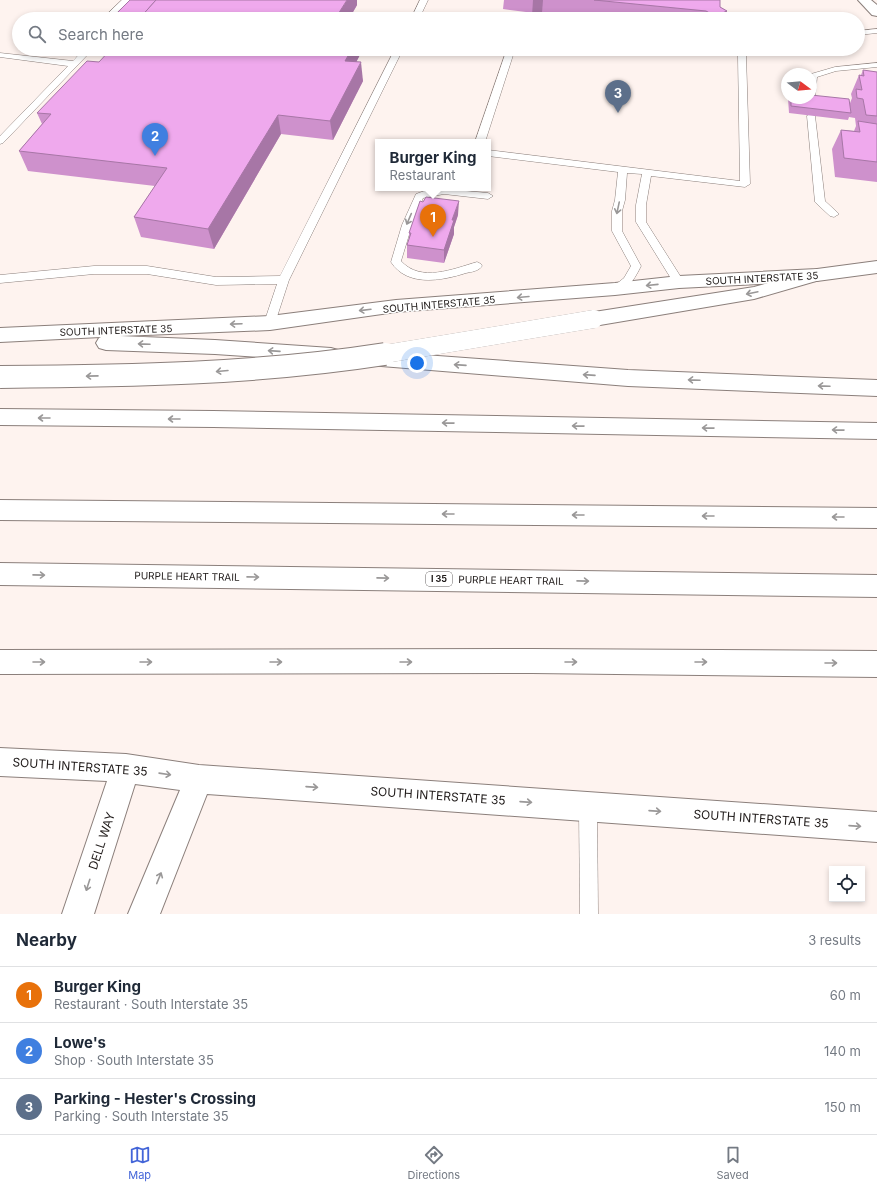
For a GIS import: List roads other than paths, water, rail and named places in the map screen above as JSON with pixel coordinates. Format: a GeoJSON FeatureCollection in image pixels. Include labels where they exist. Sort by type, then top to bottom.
{"type":"FeatureCollection","features":[{"type":"Feature","properties":{"kind":"main road","name":"SOUTH INTERSTATE 35"},"geometry":{"type":"LineString","coordinates":[[0,335],[270,323],[396,306],[615,289],[679,282],[817,276],[877,267]]}},
{"type":"Feature","properties":{"kind":"main road"},"geometry":{"type":"LineString","coordinates":[[0,377],[96,376],[207,372],[309,364],[407,351],[754,293],[817,276]]}},
{"type":"Feature","properties":{"kind":"main road","name":"SOUTH INTERSTATE 35"},"geometry":{"type":"LineString","coordinates":[[0,340],[215,347],[628,378],[877,388]]}},
{"type":"Feature","properties":{"kind":"main road"},"geometry":{"type":"LineString","coordinates":[[0,417],[213,419],[877,431]]}},
{"type":"Feature","properties":{"kind":"main road"},"geometry":{"type":"LineString","coordinates":[[0,510],[877,518]]}},
{"type":"Feature","properties":{"kind":"main road","name":"PURPLE HEART TRAIL"},"geometry":{"type":"LineString","coordinates":[[0,574],[877,586]]}},
{"type":"Feature","properties":{"kind":"main road"},"geometry":{"type":"LineString","coordinates":[[0,662],[532,661],[877,664]]}},
{"type":"Feature","properties":{"kind":"main road","name":"SOUTH INTERSTATE 35"},"geometry":{"type":"LineString","coordinates":[[0,762],[126,768],[199,779],[877,827]]}},
{"type":"Feature","properties":{"kind":"main road","name":"DELL WAY"},"geometry":{"type":"LineString","coordinates":[[78,914],[126,768]]}},
{"type":"Feature","properties":{"kind":"main road"},"geometry":{"type":"LineString","coordinates":[[144,914],[199,779]]}},
{"type":"Feature","properties":{"kind":"lane"},"geometry":{"type":"LineString","coordinates":[[113,12],[126,0]]}},
{"type":"Feature","properties":{"kind":"lane"},"geometry":{"type":"LineString","coordinates":[[418,12],[424,0]]}},
{"type":"Feature","properties":{"kind":"lane"},"geometry":{"type":"LineString","coordinates":[[865,32],[877,31]]}},
{"type":"Feature","properties":{"kind":"lane"},"geometry":{"type":"LineString","coordinates":[[0,56],[75,64]]}},
{"type":"Feature","properties":{"kind":"lane"},"geometry":{"type":"LineString","coordinates":[[0,141],[82,56]]}},
{"type":"Feature","properties":{"kind":"lane"},"geometry":{"type":"LineString","coordinates":[[270,323],[284,280],[396,56]]}},
{"type":"Feature","properties":{"kind":"lane"},"geometry":{"type":"LineString","coordinates":[[481,139],[509,56]]}},
{"type":"Feature","properties":{"kind":"lane"},"geometry":{"type":"LineString","coordinates":[[491,154],[745,184],[742,56]]}},
{"type":"Feature","properties":{"kind":"lane"},"geometry":{"type":"LineString","coordinates":[[817,74],[834,69],[877,65]]}},
{"type":"Feature","properties":{"kind":"lane"},"geometry":{"type":"LineString","coordinates":[[811,116],[820,202],[834,214]]}},
{"type":"Feature","properties":{"kind":"lane"},"geometry":{"type":"LineString","coordinates":[[615,289],[628,280],[636,266],[617,231],[617,211],[620,200],[623,169]]}},
{"type":"Feature","properties":{"kind":"lane"},"geometry":{"type":"LineString","coordinates":[[648,172],[641,205],[641,222],[679,282]]}},
{"type":"Feature","properties":{"kind":"lane"},"geometry":{"type":"LineString","coordinates":[[476,266],[450,275],[421,276],[405,271],[396,262],[407,225],[419,196],[428,192],[439,191],[488,196]]}},
{"type":"Feature","properties":{"kind":"lane"},"geometry":{"type":"LineString","coordinates":[[0,279],[94,270],[148,270],[216,282],[284,280]]}},
{"type":"Feature","properties":{"kind":"lane"},"geometry":{"type":"LineString","coordinates":[[588,807],[589,914]]}},
{"type":"Feature","properties":{"kind":"place","name":"Parking - Hester's Crossing"},"geometry":{"type":"Point","coordinates":[618,113]}},
{"type":"Feature","properties":{"kind":"place","name":"Lowe's"},"geometry":{"type":"Point","coordinates":[155,156]}},
{"type":"Feature","properties":{"kind":"place","name":"Burger King"},"geometry":{"type":"Point","coordinates":[433,237]}}]}
